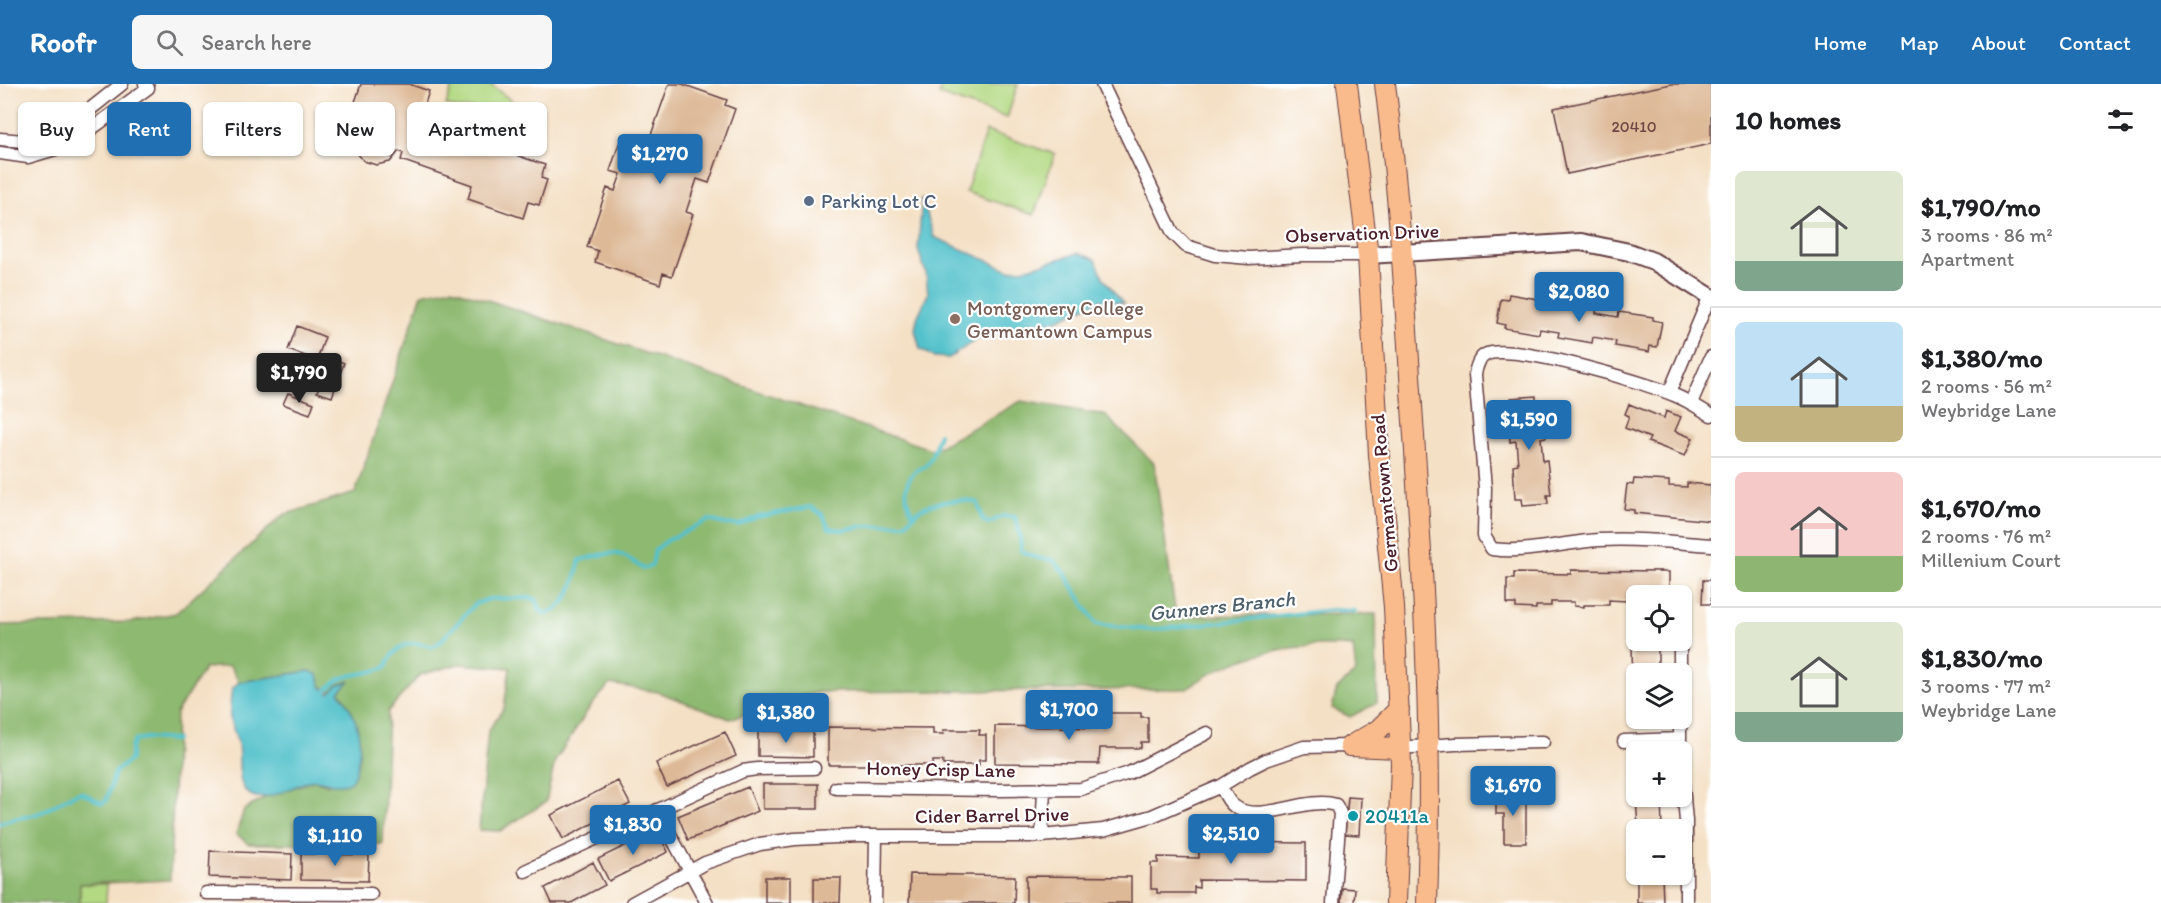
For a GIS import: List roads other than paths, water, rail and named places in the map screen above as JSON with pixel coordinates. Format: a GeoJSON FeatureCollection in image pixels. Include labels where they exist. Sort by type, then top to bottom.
{"type":"FeatureCollection","features":[{"type":"Feature","properties":{"kind":"main road","name":"Germantown Road"},"geometry":{"type":"LineString","coordinates":[[1347,84],[1368,255],[1379,455],[1394,607],[1400,788],[1396,903]]}},
{"type":"Feature","properties":{"kind":"main road","name":"Germantown Road"},"geometry":{"type":"LineString","coordinates":[[1385,84],[1402,254],[1426,624],[1429,746],[1427,903]]}},
{"type":"Feature","properties":{"kind":"main road"},"geometry":{"type":"LineString","coordinates":[[1350,746],[1378,730],[1399,709]]}},
{"type":"Feature","properties":{"kind":"main road"},"geometry":{"type":"LineString","coordinates":[[1350,746],[1399,748]]}},
{"type":"Feature","properties":{"kind":"street"},"geometry":{"type":"LineString","coordinates":[[0,139],[36,142],[74,122],[122,84]]}},
{"type":"Feature","properties":{"kind":"street","name":"Observation Drive"},"geometry":{"type":"LineString","coordinates":[[1102,84],[1173,233],[1186,246],[1215,255],[1249,258],[1402,254],[1581,242],[1629,252],[1653,261],[1710,297]]}},
{"type":"Feature","properties":{"kind":"street"},"geometry":{"type":"LineString","coordinates":[[0,153],[28,157],[69,145],[147,86]]}},
{"type":"Feature","properties":{"kind":"street"},"geometry":{"type":"LineString","coordinates":[[1669,393],[1710,297]]}},
{"type":"Feature","properties":{"kind":"street"},"geometry":{"type":"LineString","coordinates":[[1711,415],[1669,393],[1613,374],[1563,362],[1498,352],[1485,355],[1477,364],[1475,375],[1485,488],[1484,536],[1492,549],[1506,551],[1601,540],[1711,545]]}},
{"type":"Feature","properties":{"kind":"street"},"geometry":{"type":"LineString","coordinates":[[1690,403],[1711,357]]}},
{"type":"Feature","properties":{"kind":"street","name":"Honey Crisp Lane"},"geometry":{"type":"LineString","coordinates":[[836,788],[1081,789],[1130,772],[1207,733]]}},
{"type":"Feature","properties":{"kind":"street"},"geometry":{"type":"LineString","coordinates":[[1399,748],[1543,742]]}},
{"type":"Feature","properties":{"kind":"street","name":"Cider Barrel Drive"},"geometry":{"type":"LineString","coordinates":[[632,903],[705,862],[760,844],[795,839],[876,836],[1042,836],[1103,830],[1152,816],[1221,786],[1250,768],[1304,747],[1350,746]]}},
{"type":"Feature","properties":{"kind":"street"},"geometry":{"type":"LineString","coordinates":[[525,871],[743,771],[814,768]]}},
{"type":"Feature","properties":{"kind":"street"},"geometry":{"type":"LineString","coordinates":[[1221,786],[1232,806],[1245,813],[1260,813],[1311,803],[1327,802],[1336,805],[1340,813],[1333,903]]}},
{"type":"Feature","properties":{"kind":"street"},"geometry":{"type":"LineString","coordinates":[[1042,836],[1044,789]]}},
{"type":"Feature","properties":{"kind":"street"},"geometry":{"type":"LineString","coordinates":[[1685,807],[1686,903]]}},
{"type":"Feature","properties":{"kind":"street"},"geometry":{"type":"LineString","coordinates":[[657,810],[707,903]]}},
{"type":"Feature","properties":{"kind":"street"},"geometry":{"type":"LineString","coordinates":[[875,903],[876,836]]}},
{"type":"Feature","properties":{"kind":"street"},"geometry":{"type":"LineString","coordinates":[[206,893],[267,898],[370,894]]}},
{"type":"Feature","properties":{"kind":"water"},"geometry":{"type":"Polygon","coordinates":[[[922,198],[934,237],[1009,270],[1028,268],[1079,253],[1096,260],[1104,279],[1123,303],[1100,300],[1055,321],[1030,323],[1000,330],[974,341],[949,358],[934,357],[920,349],[915,330],[917,318],[928,294],[926,273],[918,250],[922,198]]]}},
{"type":"Feature","properties":{"kind":"water"},"geometry":{"type":"Polygon","coordinates":[[[310,671],[318,675],[323,689],[330,693],[337,685],[350,681],[339,692],[352,713],[359,736],[359,759],[356,771],[351,782],[344,784],[315,780],[272,796],[255,797],[243,787],[240,779],[238,744],[230,717],[232,689],[239,682],[310,671]]]}},
{"type":"Feature","properties":{"kind":"waterway"},"geometry":{"type":"LineString","coordinates":[[914,516],[907,499],[906,488],[914,472],[928,462],[939,434]]}},
{"type":"Feature","properties":{"kind":"waterway","name":"Gunners Branch"},"geometry":{"type":"LineString","coordinates":[[323,694],[338,680],[386,667],[398,649],[404,646],[416,643],[431,647],[438,644],[475,604],[489,599],[531,598],[537,600],[539,609],[545,614],[553,611],[570,593],[580,560],[613,553],[626,557],[643,569],[652,565],[655,550],[668,540],[709,520],[739,525],[757,517],[810,507],[822,514],[829,528],[841,530],[864,526],[905,524],[919,510],[932,504],[948,501],[978,503],[982,519],[988,523],[1003,516],[1015,517],[1020,534],[1021,551],[1037,558],[1053,560],[1064,572],[1096,624],[1150,630],[1331,610],[1355,611]]}},
{"type":"Feature","properties":{"kind":"waterway","name":"Gunners Branch"},"geometry":{"type":"LineString","coordinates":[[0,823],[42,812],[81,792],[102,803],[106,801],[115,772],[131,759],[131,748],[135,740],[146,738],[176,740]]}},
{"type":"Feature","properties":{"kind":"place","name":"Parking Lot C"},"geometry":{"type":"Point","coordinates":[809,201]}},
{"type":"Feature","properties":{"kind":"place","name":"Montgomery College Germantown Campus"},"geometry":{"type":"Point","coordinates":[955,319]}},
{"type":"Feature","properties":{"kind":"place","name":"20411a"},"geometry":{"type":"Point","coordinates":[1353,816]}}]}
